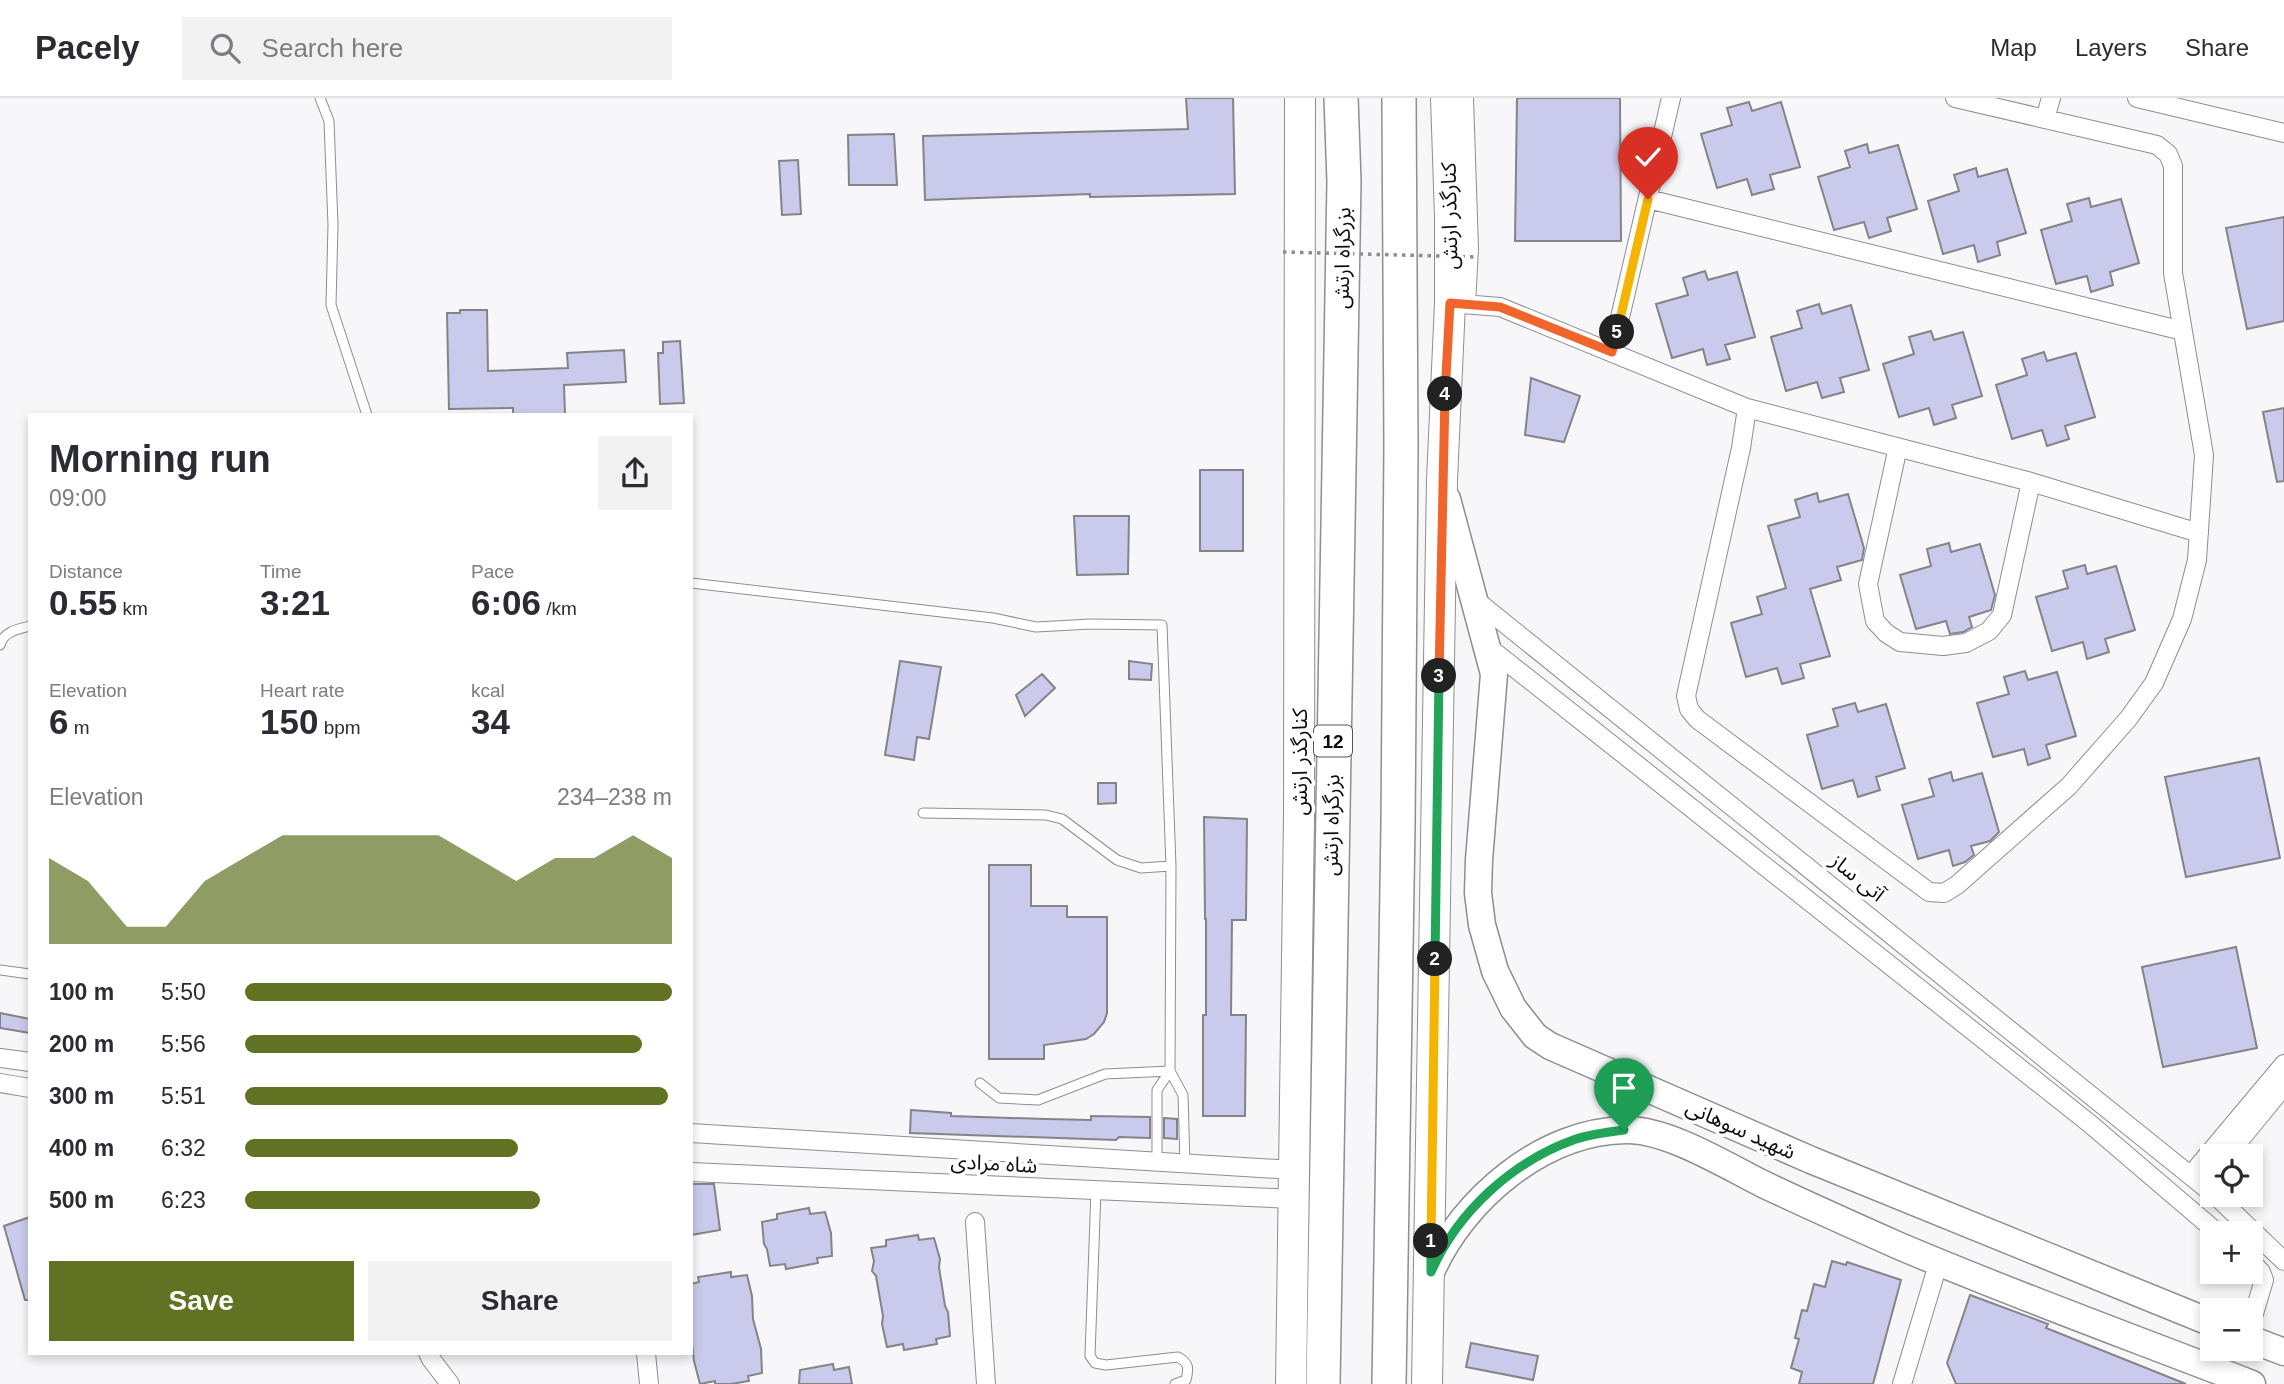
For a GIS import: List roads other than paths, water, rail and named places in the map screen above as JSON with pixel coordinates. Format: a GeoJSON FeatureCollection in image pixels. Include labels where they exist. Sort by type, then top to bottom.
{"type":"FeatureCollection","features":[{"type":"Feature","properties":{"kind":"highway","name":"بزرگراه ارتش"},"geometry":{"type":"LineString","coordinates":[[1323,1384],[1344,195],[1341,98]]}},
{"type":"Feature","properties":{"kind":"highway"},"geometry":{"type":"LineString","coordinates":[[1389,1384],[1398,811],[1401,107]]}},
{"type":"Feature","properties":{"kind":"main road","name":"کنارگذر ارتش"},"geometry":{"type":"LineString","coordinates":[[1291,1384],[1299,802],[1300,98]]}},
{"type":"Feature","properties":{"kind":"main road","name":"کنارگذر ارتش"},"geometry":{"type":"LineString","coordinates":[[1427,1384],[1431,1272],[1442,480],[1458,304],[1450,217],[1446,98]]}},
{"type":"Feature","properties":{"kind":"main road","name":"شهید سوهانی"},"geometry":{"type":"LineString","coordinates":[[1442,480],[1494,674],[1481,825],[1478,893],[1482,925],[1490,956],[1513,1008],[1535,1036],[1550,1046],[1811,1160],[2200,1318]]}},
{"type":"Feature","properties":{"kind":"main road"},"geometry":{"type":"LineString","coordinates":[[1292,1316],[1328,1067]]}},
{"type":"Feature","properties":{"kind":"main road","name":"شهید سوهانی"},"geometry":{"type":"LineString","coordinates":[[1431,1272],[1440,1251],[1485,1196],[1533,1158],[1578,1138],[1624,1130],[1648,1131],[1673,1140],[1790,1197],[1939,1261],[2252,1384]]}},
{"type":"Feature","properties":{"kind":"main road"},"geometry":{"type":"LineString","coordinates":[[1790,1197],[1811,1160]]}},
{"type":"Feature","properties":{"kind":"main road"},"geometry":{"type":"LineString","coordinates":[[2263,1344],[2284,1352]]}},
{"type":"Feature","properties":{"kind":"street"},"geometry":{"type":"LineString","coordinates":[[1464,98],[1469,249],[1458,304],[1500,307],[1747,408],[2031,482],[2199,533]]}},
{"type":"Feature","properties":{"kind":"street"},"geometry":{"type":"LineString","coordinates":[[1612,352],[1671,98]]}},
{"type":"Feature","properties":{"kind":"street"},"geometry":{"type":"LineString","coordinates":[[1747,408],[1686,696],[1689,709],[1697,719],[1929,892],[1944,893],[1957,885],[2069,786],[2128,719],[2154,683],[2182,619],[2197,560],[2204,455],[2173,273],[2173,166],[2168,154],[2157,145],[1955,98]]}},
{"type":"Feature","properties":{"kind":"street"},"geometry":{"type":"LineString","coordinates":[[2045,119],[2051,98]]}},
{"type":"Feature","properties":{"kind":"street"},"geometry":{"type":"LineString","coordinates":[[2142,99],[2284,133]]}},
{"type":"Feature","properties":{"kind":"street"},"geometry":{"type":"LineString","coordinates":[[1648,199],[2183,331]]}},
{"type":"Feature","properties":{"kind":"street"},"geometry":{"type":"LineString","coordinates":[[1898,447],[1868,584],[1875,621],[1885,633],[1899,642],[1943,646],[1966,643],[1989,631],[2002,615],[2031,482]]}},
{"type":"Feature","properties":{"kind":"street","name":"آتی ساز"},"geometry":{"type":"LineString","coordinates":[[1474,598],[2200,1179]]}},
{"type":"Feature","properties":{"kind":"street"},"geometry":{"type":"LineString","coordinates":[[1487,646],[2090,1123],[2204,1221]]}},
{"type":"Feature","properties":{"kind":"street"},"geometry":{"type":"LineString","coordinates":[[1525,676],[1524,661],[1530,653],[1542,653]]}},
{"type":"Feature","properties":{"kind":"street"},"geometry":{"type":"LineString","coordinates":[[0,1058],[28,1062]]}},
{"type":"Feature","properties":{"kind":"street"},"geometry":{"type":"LineString","coordinates":[[2233,1144],[2284,1064]]}},
{"type":"Feature","properties":{"kind":"street"},"geometry":{"type":"LineString","coordinates":[[0,1083],[28,1088]]}},
{"type":"Feature","properties":{"kind":"street"},"geometry":{"type":"LineString","coordinates":[[2237,1144],[2284,1087]]}},
{"type":"Feature","properties":{"kind":"street"},"geometry":{"type":"LineString","coordinates":[[2090,1123],[2105,1104]]}},
{"type":"Feature","properties":{"kind":"street","name":"شاه مرادی"},"geometry":{"type":"LineString","coordinates":[[693,1133],[1185,1163],[1294,1184]]}},
{"type":"Feature","properties":{"kind":"street","name":"شاه مرادی"},"geometry":{"type":"LineString","coordinates":[[693,1172],[1096,1190],[1294,1184]]}},
{"type":"Feature","properties":{"kind":"street","name":"آتی ساز"},"geometry":{"type":"LineString","coordinates":[[2231,1207],[2284,1261]]}},
{"type":"Feature","properties":{"kind":"street"},"geometry":{"type":"LineString","coordinates":[[975,1222],[986,1384]]}},
{"type":"Feature","properties":{"kind":"street"},"geometry":{"type":"LineString","coordinates":[[1902,1384],[1939,1261]]}},
{"type":"Feature","properties":{"kind":"street"},"geometry":{"type":"LineString","coordinates":[[429,1355],[450,1384]]}},
{"type":"Feature","properties":{"kind":"street"},"geometry":{"type":"LineString","coordinates":[[646,1355],[649,1384]]}},
{"type":"Feature","properties":{"kind":"lane"},"geometry":{"type":"LineString","coordinates":[[320,98],[330,121],[333,225],[331,304],[366,413]]}},
{"type":"Feature","properties":{"kind":"lane"},"geometry":{"type":"LineString","coordinates":[[693,583],[993,618],[1036,627],[1091,624],[1162,625],[1171,866],[1170,1071],[1183,1095],[1185,1163]]}},
{"type":"Feature","properties":{"kind":"lane"},"geometry":{"type":"LineString","coordinates":[[0,645],[7,634],[28,627]]}},
{"type":"Feature","properties":{"kind":"lane"},"geometry":{"type":"LineString","coordinates":[[923,813],[1046,815],[1062,819],[1117,860],[1142,868],[1171,866]]}},
{"type":"Feature","properties":{"kind":"lane"},"geometry":{"type":"LineString","coordinates":[[0,970],[28,974]]}},
{"type":"Feature","properties":{"kind":"lane"},"geometry":{"type":"LineString","coordinates":[[980,1083],[999,1098],[1038,1100],[1105,1074],[1170,1071]]}},
{"type":"Feature","properties":{"kind":"lane"},"geometry":{"type":"LineString","coordinates":[[1157,1161],[1157,1090],[1170,1071]]}},
{"type":"Feature","properties":{"kind":"lane"},"geometry":{"type":"LineString","coordinates":[[1096,1190],[1090,1356],[1095,1363],[1107,1365],[1178,1357],[1186,1361],[1189,1369],[1186,1380],[1175,1384]]}}]}
